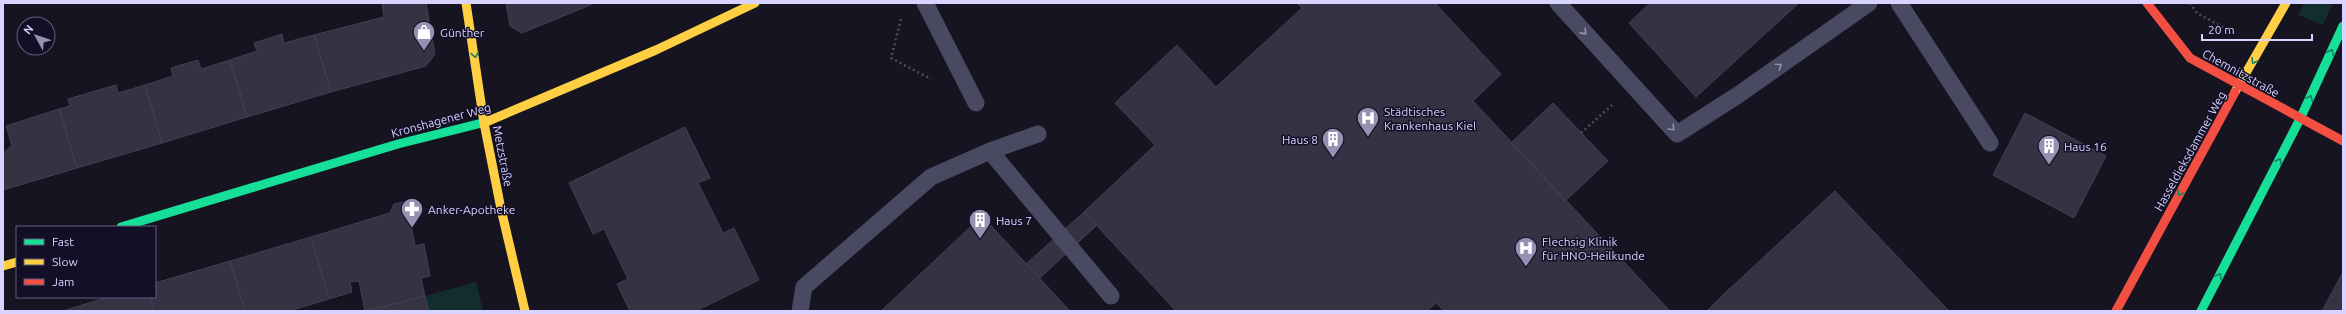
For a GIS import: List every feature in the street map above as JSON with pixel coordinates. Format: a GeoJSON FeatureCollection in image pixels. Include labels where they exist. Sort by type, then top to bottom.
{"type":"FeatureCollection","features":[{"type":"Feature","properties":{"kind":"street","name":"Metzstraße"},"geometry":{"type":"LineString","coordinates":[[466,3],[484,123],[525,311]]}},
{"type":"Feature","properties":{"kind":"street","name":"Kronshagener Weg"},"geometry":{"type":"LineString","coordinates":[[125,226],[391,146],[484,123],[656,50],[755,3]]}},
{"type":"Feature","properties":{"kind":"street","name":"Chemnitzstraße"},"geometry":{"type":"LineString","coordinates":[[2147,3],[2190,58],[2343,141]]}},
{"type":"Feature","properties":{"kind":"street","name":"Hasseldieksdammer Weg"},"geometry":{"type":"LineString","coordinates":[[2116,311],[2216,125],[2286,3]]}},
{"type":"Feature","properties":{"kind":"street"},"geometry":{"type":"LineString","coordinates":[[2201,311],[2300,118],[2343,26]]}},
{"type":"Feature","properties":{"kind":"street"},"geometry":{"type":"LineString","coordinates":[[3,266],[16,262]]}},
{"type":"Feature","properties":{"kind":"lane"},"geometry":{"type":"LineString","coordinates":[[925,3],[976,103]]}},
{"type":"Feature","properties":{"kind":"lane"},"geometry":{"type":"LineString","coordinates":[[1558,3],[1678,134],[1738,95],[1869,3]]}},
{"type":"Feature","properties":{"kind":"lane"},"geometry":{"type":"LineString","coordinates":[[1900,3],[1990,143]]}},
{"type":"Feature","properties":{"kind":"lane"},"geometry":{"type":"LineString","coordinates":[[800,311],[804,287],[931,177],[990,151],[1038,134]]}},
{"type":"Feature","properties":{"kind":"lane"},"geometry":{"type":"LineString","coordinates":[[990,151],[1112,296]]}},
{"type":"Feature","properties":{"kind":"path"},"geometry":{"type":"LineString","coordinates":[[2190,3],[2197,14],[2239,37]]}},
{"type":"Feature","properties":{"kind":"path"},"geometry":{"type":"LineString","coordinates":[[891,58],[902,17]]}},
{"type":"Feature","properties":{"kind":"path"},"geometry":{"type":"LineString","coordinates":[[1581,133],[1633,86]]}},
{"type":"Feature","properties":{"kind":"green space"},"geometry":{"type":"Polygon","coordinates":[[[2304,3],[2333,3],[2323,25],[2298,15],[2304,3]]]}},
{"type":"Feature","properties":{"kind":"green space"},"geometry":{"type":"Polygon","coordinates":[[[476,282],[483,311],[429,311],[425,296],[476,282]]]}},
{"type":"Feature","properties":{"kind":"building"},"geometry":{"type":"Polygon","coordinates":[[[382,3],[426,3],[435,54],[426,66],[331,92],[314,35],[384,17],[382,3]]]}},
{"type":"Feature","properties":{"kind":"building"},"geometry":{"type":"Polygon","coordinates":[[[506,3],[595,3],[522,33],[510,26],[506,3]]]}},
{"type":"Feature","properties":{"kind":"building","name":"Haus 8"},"geometry":{"type":"Polygon","coordinates":[[[1297,3],[1435,3],[1501,74],[1473,101],[1670,311],[1444,311],[1436,303],[1427,311],[1176,311],[1084,212],[1155,145],[1115,103],[1177,45],[1216,87],[1302,8],[1297,3]]]}},
{"type":"Feature","properties":{"kind":"building"},"geometry":{"type":"Polygon","coordinates":[[[1650,3],[1799,3],[1696,97],[1629,23],[1650,3]]]}},
{"type":"Feature","properties":{"kind":"building"},"geometry":{"type":"Polygon","coordinates":[[[282,34],[284,43],[314,35],[331,92],[247,117],[230,60],[257,51],[254,43],[282,34]]]}},
{"type":"Feature","properties":{"kind":"building"},"geometry":{"type":"Polygon","coordinates":[[[198,60],[201,69],[230,60],[247,117],[162,143],[145,85],[173,76],[171,68],[198,60]]]}},
{"type":"Feature","properties":{"kind":"building"},"geometry":{"type":"Polygon","coordinates":[[[116,85],[118,93],[145,85],[162,143],[77,168],[59,109],[70,106],[68,99],[116,85]]]}},
{"type":"Feature","properties":{"kind":"building"},"geometry":{"type":"Polygon","coordinates":[[[1553,103],[1608,161],[1565,201],[1511,143],[1553,103]]]}},
{"type":"Feature","properties":{"kind":"building"},"geometry":{"type":"Polygon","coordinates":[[[59,109],[77,168],[3,190],[3,153],[12,146],[6,126],[59,109]]]}},
{"type":"Feature","properties":{"kind":"building","name":"Haus 16"},"geometry":{"type":"Polygon","coordinates":[[[2025,113],[2106,156],[2074,218],[1993,175],[2025,113]]]}},
{"type":"Feature","properties":{"kind":"building"},"geometry":{"type":"Polygon","coordinates":[[[685,127],[710,178],[698,183],[723,233],[734,228],[759,280],[696,311],[630,311],[617,284],[628,279],[604,229],[593,234],[569,183],[685,127]]]}},
{"type":"Feature","properties":{"kind":"building"},"geometry":{"type":"Polygon","coordinates":[[[1835,191],[1949,311],[1707,311],[1724,294],[1835,191]]]}},
{"type":"Feature","properties":{"kind":"building"},"geometry":{"type":"Polygon","coordinates":[[[404,202],[412,208],[414,219],[411,225],[415,246],[424,244],[430,276],[421,278],[425,296],[365,311],[359,281],[350,282],[352,292],[329,299],[311,237],[390,213],[394,204],[404,202]]]}},
{"type":"Feature","properties":{"kind":"building"},"geometry":{"type":"Polygon","coordinates":[[[1084,212],[1096,226],[1040,278],[1026,264],[1084,212]]]}},
{"type":"Feature","properties":{"kind":"building","name":"Haus 7"},"geometry":{"type":"Polygon","coordinates":[[[982,216],[1070,311],[881,311],[982,216]]]}},
{"type":"Feature","properties":{"kind":"building"},"geometry":{"type":"Polygon","coordinates":[[[311,237],[329,299],[289,311],[245,311],[230,261],[311,237]]]}},
{"type":"Feature","properties":{"kind":"building"},"geometry":{"type":"Polygon","coordinates":[[[230,261],[245,311],[154,311],[150,298],[156,298],[156,283],[230,261]]]}},
{"type":"Feature","properties":{"kind":"building"},"geometry":{"type":"Polygon","coordinates":[[[2343,272],[2343,311],[2322,311],[2343,272]]]}},
{"type":"Feature","properties":{"kind":"building"},"geometry":{"type":"Polygon","coordinates":[[[425,296],[429,311],[369,311],[425,296]]]}},
{"type":"Feature","properties":{"kind":"building"},"geometry":{"type":"Polygon","coordinates":[[[105,298],[150,298],[154,311],[63,311],[105,298]]]}},
{"type":"Feature","properties":{"kind":"traffic: fast"},"geometry":{"type":"LineString","coordinates":[[2201,311],[2300,119],[2343,26]]}},
{"type":"Feature","properties":{"kind":"traffic: fast"},"geometry":{"type":"LineString","coordinates":[[124,226],[398,144],[486,122]]}},
{"type":"Feature","properties":{"kind":"traffic: slow"},"geometry":{"type":"LineString","coordinates":[[466,3],[484,123],[501,209],[525,311]]}},
{"type":"Feature","properties":{"kind":"traffic: slow"},"geometry":{"type":"LineString","coordinates":[[486,122],[656,50],[755,3]]}},
{"type":"Feature","properties":{"kind":"traffic: slow"},"geometry":{"type":"LineString","coordinates":[[2235,92],[2286,3]]}},
{"type":"Feature","properties":{"kind":"traffic: slow"},"geometry":{"type":"LineString","coordinates":[[3,266],[16,262]]}},
{"type":"Feature","properties":{"kind":"traffic: jam"},"geometry":{"type":"LineString","coordinates":[[2147,3],[2190,58],[2343,141]]}},
{"type":"Feature","properties":{"kind":"traffic: jam"},"geometry":{"type":"LineString","coordinates":[[2116,311],[2235,92]]}},
{"type":"Feature","properties":{"kind":"place","name":"Günther"},"geometry":{"type":"Point","coordinates":[424,52]}},
{"type":"Feature","properties":{"kind":"place","name":"Städtisches Krankenhaus Kiel"},"geometry":{"type":"Point","coordinates":[1368,138]}},
{"type":"Feature","properties":{"kind":"place","name":"Haus 8"},"geometry":{"type":"Point","coordinates":[1333,158]}},
{"type":"Feature","properties":{"kind":"place","name":"Haus 16"},"geometry":{"type":"Point","coordinates":[2049,166]}},
{"type":"Feature","properties":{"kind":"place","name":"Anker-Apotheke"},"geometry":{"type":"Point","coordinates":[412,228]}},
{"type":"Feature","properties":{"kind":"place","name":"Haus 7"},"geometry":{"type":"Point","coordinates":[980,240]}},
{"type":"Feature","properties":{"kind":"place","name":"Flechsig Klinik für HNO-Heilkunde"},"geometry":{"type":"Point","coordinates":[1526,268]}}]}
